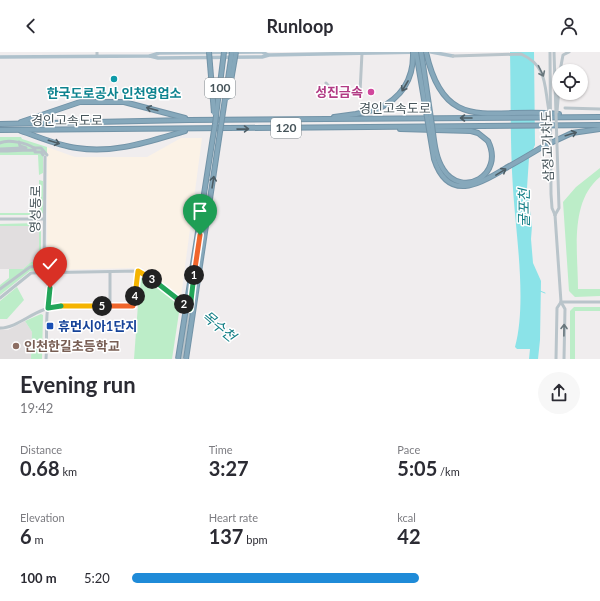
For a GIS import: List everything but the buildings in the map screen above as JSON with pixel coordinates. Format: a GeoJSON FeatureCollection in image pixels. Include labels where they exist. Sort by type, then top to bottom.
{"type":"FeatureCollection","features":[{"type":"Feature","properties":{"kind":"highway"},"geometry":{"type":"LineString","coordinates":[[209,52],[215,124]]}},
{"type":"Feature","properties":{"kind":"highway","name":"100"},"geometry":{"type":"LineString","coordinates":[[178,359],[215,124],[224,52]]}},
{"type":"Feature","properties":{"kind":"highway","name":"100"},"geometry":{"type":"LineString","coordinates":[[186,359],[232,52]]}},
{"type":"Feature","properties":{"kind":"highway"},"geometry":{"type":"LineString","coordinates":[[224,112],[230,89],[236,52]]}},
{"type":"Feature","properties":{"kind":"highway"},"geometry":{"type":"LineString","coordinates":[[322,119],[378,109],[395,99],[407,84],[415,52]]}},
{"type":"Feature","properties":{"kind":"highway"},"geometry":{"type":"LineString","coordinates":[[415,52],[436,166],[445,178],[458,186],[466,187],[481,184],[544,146],[572,133],[600,129]]}},
{"type":"Feature","properties":{"kind":"highway"},"geometry":{"type":"LineString","coordinates":[[382,127],[416,131],[471,131],[478,133],[488,141],[493,154],[489,169],[478,180],[470,182],[458,181],[444,170],[436,150],[421,52]]}},
{"type":"Feature","properties":{"kind":"highway"},"geometry":{"type":"LineString","coordinates":[[426,52],[430,70],[439,91],[451,104],[459,108],[479,113],[505,115],[600,117]]}},
{"type":"Feature","properties":{"kind":"highway","name":"경인고속도로"},"geometry":{"type":"LineString","coordinates":[[17,123],[80,102],[124,102],[189,120]]}},
{"type":"Feature","properties":{"kind":"highway","name":"경인고속도로"},"geometry":{"type":"LineString","coordinates":[[0,124],[505,115]]}},
{"type":"Feature","properties":{"kind":"highway","name":"경인고속도로"},"geometry":{"type":"LineString","coordinates":[[0,130],[600,125]]}},
{"type":"Feature","properties":{"kind":"highway","name":"경인고속도로"},"geometry":{"type":"LineString","coordinates":[[17,130],[77,148],[128,148],[190,129]]}},
{"type":"Feature","properties":{"kind":"main road"},"geometry":{"type":"LineString","coordinates":[[0,57],[97,54],[150,56],[158,53],[262,52],[268,55],[300,53],[426,52]]}},
{"type":"Feature","properties":{"kind":"main road"},"geometry":{"type":"LineString","coordinates":[[431,52],[453,56]]}},
{"type":"Feature","properties":{"kind":"street","name":"삼정고가차도"},"geometry":{"type":"LineString","coordinates":[[550,52],[551,194],[552,208],[555,215],[561,302]]}},
{"type":"Feature","properties":{"kind":"street","name":"삼정고가차도"},"geometry":{"type":"LineString","coordinates":[[554,52],[559,208],[555,215]]}},
{"type":"Feature","properties":{"kind":"street"},"geometry":{"type":"LineString","coordinates":[[561,64],[563,55],[569,52]]}},
{"type":"Feature","properties":{"kind":"street"},"geometry":{"type":"LineString","coordinates":[[326,83],[332,91],[360,92],[362,53]]}},
{"type":"Feature","properties":{"kind":"street"},"geometry":{"type":"LineString","coordinates":[[453,56],[521,54],[530,58],[541,69],[550,119]]}},
{"type":"Feature","properties":{"kind":"street"},"geometry":{"type":"LineString","coordinates":[[556,120],[558,100]]}},
{"type":"Feature","properties":{"kind":"street"},"geometry":{"type":"LineString","coordinates":[[565,108],[600,110]]}},
{"type":"Feature","properties":{"kind":"street"},"geometry":{"type":"LineString","coordinates":[[0,143],[5,141],[19,142],[34,148]]}},
{"type":"Feature","properties":{"kind":"street"},"geometry":{"type":"LineString","coordinates":[[19,142],[20,146],[23,148]]}},
{"type":"Feature","properties":{"kind":"street"},"geometry":{"type":"LineString","coordinates":[[0,150],[41,148],[45,155]]}},
{"type":"Feature","properties":{"kind":"street"},"geometry":{"type":"LineString","coordinates":[[0,150],[20,152],[23,150],[35,150],[35,152],[41,152],[45,155]]}},
{"type":"Feature","properties":{"kind":"street","name":"영성동로"},"geometry":{"type":"LineString","coordinates":[[45,155],[44,273],[50,288],[46,359]]}},
{"type":"Feature","properties":{"kind":"street"},"geometry":{"type":"LineString","coordinates":[[0,219],[44,219]]}},
{"type":"Feature","properties":{"kind":"street"},"geometry":{"type":"LineString","coordinates":[[182,359],[200,235]]}},
{"type":"Feature","properties":{"kind":"street"},"geometry":{"type":"LineString","coordinates":[[0,289],[25,274],[30,267],[38,266],[41,268]]}},
{"type":"Feature","properties":{"kind":"street"},"geometry":{"type":"LineString","coordinates":[[0,298],[31,273],[138,271],[147,275],[190,309]]}},
{"type":"Feature","properties":{"kind":"street"},"geometry":{"type":"LineString","coordinates":[[0,328],[9,327],[55,306],[130,306],[134,304],[138,271]]}},
{"type":"Feature","properties":{"kind":"street"},"geometry":{"type":"LineString","coordinates":[[110,272],[110,306]]}},
{"type":"Feature","properties":{"kind":"street"},"geometry":{"type":"LineString","coordinates":[[7,284],[10,287]]}},
{"type":"Feature","properties":{"kind":"street"},"geometry":{"type":"LineString","coordinates":[[561,302],[600,302]]}},
{"type":"Feature","properties":{"kind":"street"},"geometry":{"type":"LineString","coordinates":[[556,359],[557,308],[561,302]]}},
{"type":"Feature","properties":{"kind":"street"},"geometry":{"type":"LineString","coordinates":[[561,302],[565,309],[564,359]]}},
{"type":"Feature","properties":{"kind":"shaded area"},"geometry":{"type":"Polygon","coordinates":[[[181,138],[202,138],[181,297],[142,268],[47,270],[47,147],[75,157],[147,157],[181,138]]]}},
{"type":"Feature","properties":{"kind":"shaded area"},"geometry":{"type":"Polygon","coordinates":[[[0,226],[39,226],[39,262],[31,262],[23,269],[0,269],[0,226]]]}},
{"type":"Feature","properties":{"kind":"shaded area","name":"인천한길초등학교"},"geometry":{"type":"Polygon","coordinates":[[[25,321],[32,332],[31,359],[0,359],[0,329],[8,330],[25,321]]]}},
{"type":"Feature","properties":{"kind":"green space"},"geometry":{"type":"Polygon","coordinates":[[[0,137],[21,137],[22,139],[47,147],[47,155],[43,155],[43,173],[39,175],[38,155],[0,155],[0,137]]]}},
{"type":"Feature","properties":{"kind":"green space"},"geometry":{"type":"Polygon","coordinates":[[[600,168],[600,177],[590,188],[583,200],[579,214],[577,244],[578,289],[600,289],[600,296],[575,297],[569,291],[563,202],[576,187],[600,168]]]}},
{"type":"Feature","properties":{"kind":"green space"},"geometry":{"type":"Polygon","coordinates":[[[39,180],[43,181],[43,213],[40,215],[0,215],[0,213],[39,213],[39,180]]]}},
{"type":"Feature","properties":{"kind":"green space"},"geometry":{"type":"Polygon","coordinates":[[[39,223],[41,226],[41,270],[30,271],[0,295],[0,285],[9,278],[9,269],[23,269],[31,262],[39,262],[39,226],[0,226],[0,224],[39,223]]]}},
{"type":"Feature","properties":{"kind":"green space"},"geometry":{"type":"Polygon","coordinates":[[[144,275],[180,306],[172,359],[134,359],[140,277],[144,275]]]}},
{"type":"Feature","properties":{"kind":"green space"},"geometry":{"type":"Polygon","coordinates":[[[17,287],[24,300],[7,319],[0,319],[0,301],[17,287]]]}},
{"type":"Feature","properties":{"kind":"green space"},"geometry":{"type":"Polygon","coordinates":[[[574,307],[600,307],[600,311],[575,311],[575,359],[570,359],[570,311],[574,307]]]}},
{"type":"Feature","properties":{"kind":"green space"},"geometry":{"type":"Polygon","coordinates":[[[41,314],[43,315],[42,359],[31,359],[32,332],[25,321],[41,314]]]}},
{"type":"Feature","properties":{"kind":"water","name":"굴포천"},"geometry":{"type":"Polygon","coordinates":[[[510,52],[534,52],[535,145],[529,158],[527,188],[532,226],[531,239],[533,263],[541,281],[540,340],[538,359],[529,359],[530,349],[517,349],[515,347],[520,310],[520,269],[512,172],[510,52]]]}},
{"type":"Feature","properties":{"kind":"waterway"},"geometry":{"type":"LineString","coordinates":[[540,291],[545,293]]}},
{"type":"Feature","properties":{"kind":"place","name":"한국도로공사 인천영업소"},"geometry":{"type":"Point","coordinates":[114,79]}},
{"type":"Feature","properties":{"kind":"place","name":"성진금속"},"geometry":{"type":"Point","coordinates":[371,92]}},
{"type":"Feature","properties":{"kind":"place","name":"휴먼시아1단지"},"geometry":{"type":"Point","coordinates":[50,326]}},
{"type":"Feature","properties":{"kind":"place","name":"인천한길초등학교"},"geometry":{"type":"Point","coordinates":[16,346]}},
{"type":"Feature","properties":{"kind":"route"},"geometry":{"type":"LineString","coordinates":[[50,288],[50,302],[48,308],[55,306],[133,306],[138,271],[147,275],[190,309],[200,235]]}},
{"type":"Feature","properties":{"kind":"water label","name":"목수천"},"geometry":{"type":"Point","coordinates":[219,326]}}]}
